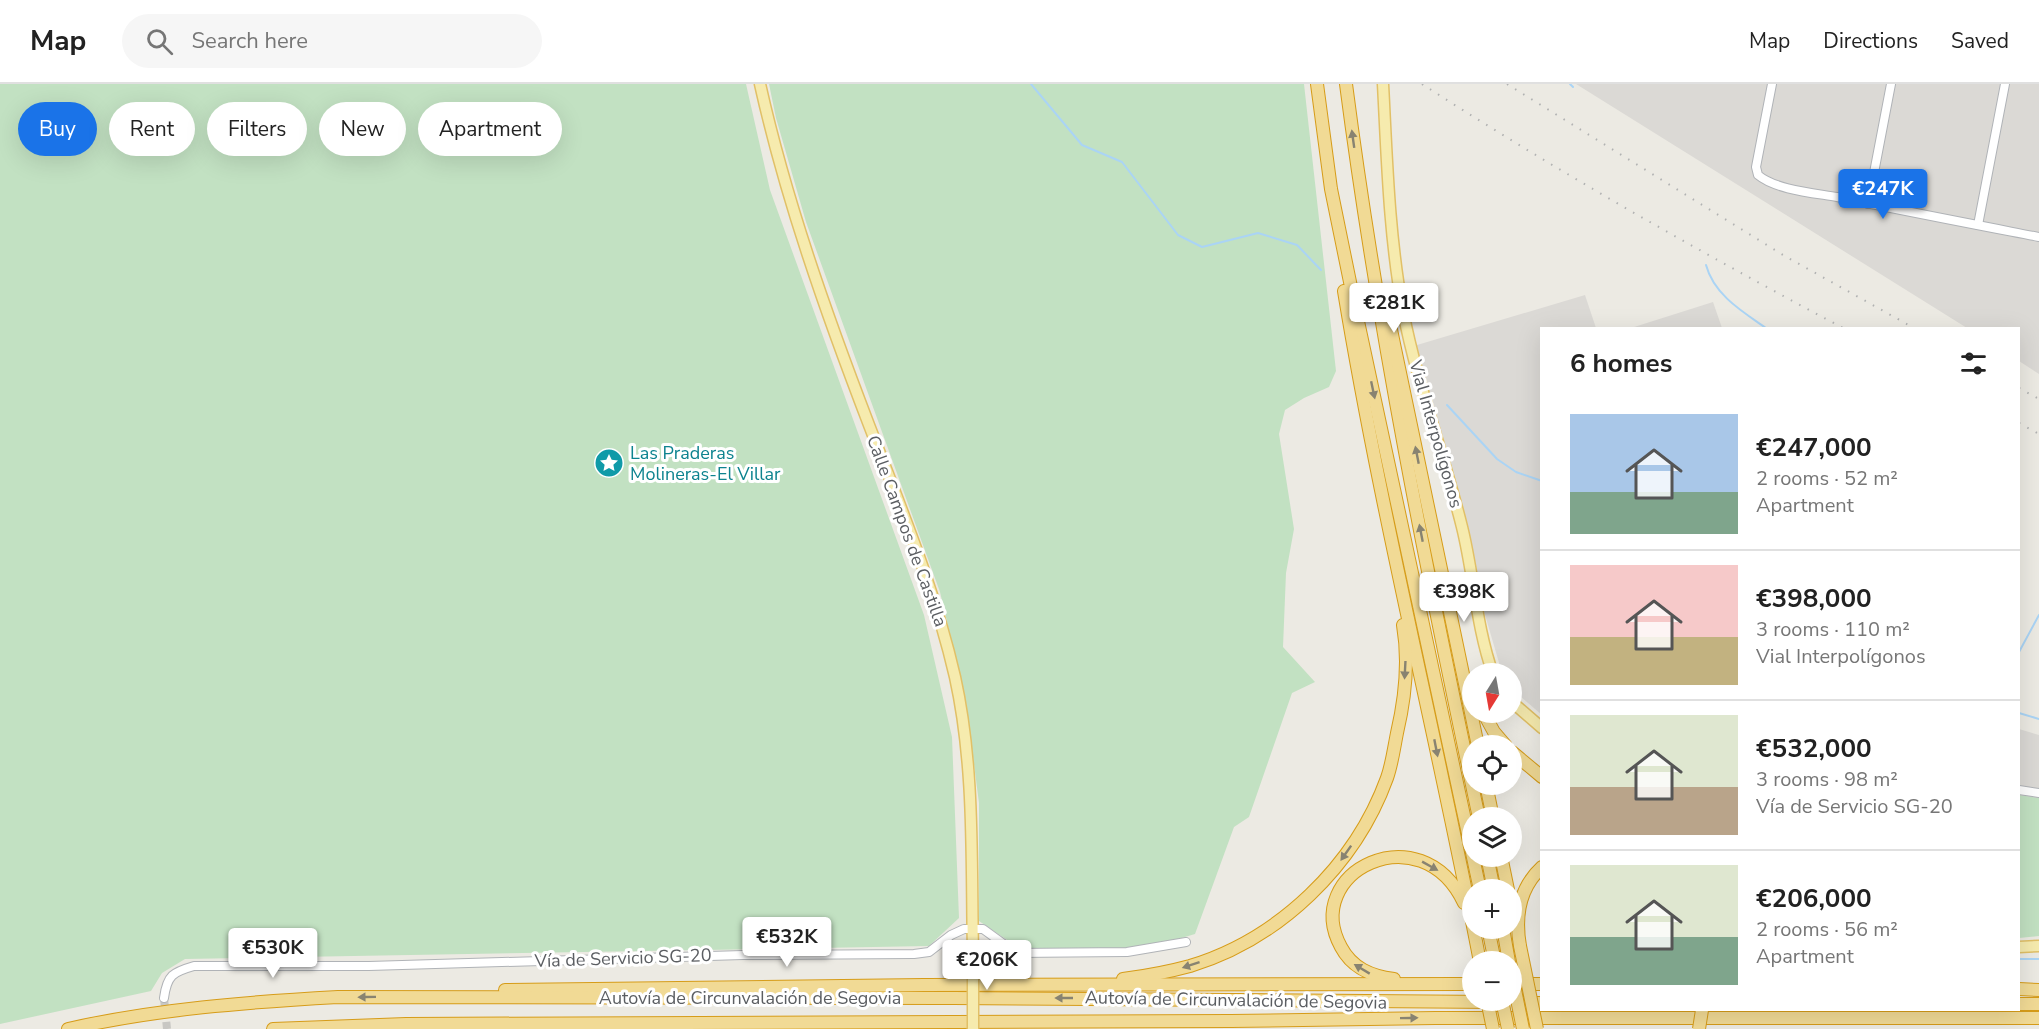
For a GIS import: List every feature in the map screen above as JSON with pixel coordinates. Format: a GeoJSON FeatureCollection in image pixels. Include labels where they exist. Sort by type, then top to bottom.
{"type":"FeatureCollection","features":[{"type":"Feature","properties":{"kind":"highway"},"geometry":{"type":"LineString","coordinates":[[996,984],[1122,979],[1153,975],[1191,966],[1258,936],[1292,911],[1317,888],[1340,861],[1360,832],[1387,778],[1402,710],[1406,663],[1405,634],[1384,508],[1347,314],[1317,84]]}},
{"type":"Feature","properties":{"kind":"highway"},"geometry":{"type":"LineString","coordinates":[[1346,84],[1360,194],[1410,478],[1477,807]]}},
{"type":"Feature","properties":{"kind":"highway"},"geometry":{"type":"LineString","coordinates":[[1331,189],[1478,879]]}},
{"type":"Feature","properties":{"kind":"highway"},"geometry":{"type":"LineString","coordinates":[[1360,194],[1391,325],[1476,735]]}},
{"type":"Feature","properties":{"kind":"highway"},"geometry":{"type":"LineString","coordinates":[[1384,508],[1463,879]]}},
{"type":"Feature","properties":{"kind":"highway"},"geometry":{"type":"LineString","coordinates":[[1447,594],[1466,663]]}},
{"type":"Feature","properties":{"kind":"highway"},"geometry":{"type":"LineString","coordinates":[[1490,723],[1500,735]]}},
{"type":"Feature","properties":{"kind":"highway"},"geometry":{"type":"LineString","coordinates":[[1522,757],[1540,770]]}},
{"type":"Feature","properties":{"kind":"highway"},"geometry":{"type":"LineString","coordinates":[[1522,759],[1540,775]]}},
{"type":"Feature","properties":{"kind":"highway"},"geometry":{"type":"LineString","coordinates":[[1439,984],[1374,975],[1364,971],[1348,958],[1339,944],[1334,929],[1334,907],[1341,889],[1352,875],[1370,862],[1395,856],[1416,859],[1434,867],[1452,883],[1462,901]]}},
{"type":"Feature","properties":{"kind":"highway"},"geometry":{"type":"LineString","coordinates":[[1520,946],[1517,922],[1521,900],[1529,882],[1540,869]]}},
{"type":"Feature","properties":{"kind":"highway"},"geometry":{"type":"LineString","coordinates":[[1518,939],[1537,1029]]}},
{"type":"Feature","properties":{"kind":"highway"},"geometry":{"type":"LineString","coordinates":[[426,996],[494,990],[576,988],[996,984],[1462,984]]}},
{"type":"Feature","properties":{"kind":"highway"},"geometry":{"type":"LineString","coordinates":[[1522,984],[1540,984]]}},
{"type":"Feature","properties":{"kind":"highway"},"geometry":{"type":"LineString","coordinates":[[2020,989],[2039,990]]}},
{"type":"Feature","properties":{"kind":"highway","name":"Autovía de Circunvalación de Segovia"},"geometry":{"type":"LineString","coordinates":[[68,1029],[133,1017],[237,1004],[338,997],[953,998],[1540,1003]]}},
{"type":"Feature","properties":{"kind":"highway"},"geometry":{"type":"LineString","coordinates":[[2020,1004],[2039,1004]]}},
{"type":"Feature","properties":{"kind":"highway"},"geometry":{"type":"LineString","coordinates":[[1489,1011],[1493,1029]]}},
{"type":"Feature","properties":{"kind":"highway"},"geometry":{"type":"LineString","coordinates":[[1504,1011],[1508,1029]]}},
{"type":"Feature","properties":{"kind":"highway"},"geometry":{"type":"LineString","coordinates":[[1519,1011],[1523,1029]]}},
{"type":"Feature","properties":{"kind":"highway"},"geometry":{"type":"LineString","coordinates":[[1699,1029],[1702,1011]]}},
{"type":"Feature","properties":{"kind":"highway","name":"Autovía de Circunvalación de Segovia"},"geometry":{"type":"LineString","coordinates":[[273,1029],[370,1024],[1435,1018],[2039,1018]]}},
{"type":"Feature","properties":{"kind":"highway"},"geometry":{"type":"LineString","coordinates":[[595,1024],[758,1029]]}},
{"type":"Feature","properties":{"kind":"main road","name":"Calle Campos de Castilla"},"geometry":{"type":"LineString","coordinates":[[760,84],[788,192],[818,285],[915,543],[944,630],[963,723],[969,793],[973,1029]]}},
{"type":"Feature","properties":{"kind":"main road","name":"Vial Interpolígonos"},"geometry":{"type":"LineString","coordinates":[[1383,90],[1390,208],[1404,313],[1416,365],[1463,530],[1476,612],[1490,663]]}},
{"type":"Feature","properties":{"kind":"main road"},"geometry":{"type":"LineString","coordinates":[[1522,711],[1540,726]]}},
{"type":"Feature","properties":{"kind":"main road"},"geometry":{"type":"LineString","coordinates":[[2020,947],[2039,946]]}},
{"type":"Feature","properties":{"kind":"street"},"geometry":{"type":"LineString","coordinates":[[1772,84],[1756,167],[1758,175],[1764,180],[1868,204],[2039,237]]}},
{"type":"Feature","properties":{"kind":"street"},"geometry":{"type":"LineString","coordinates":[[1868,204],[1891,84]]}},
{"type":"Feature","properties":{"kind":"street"},"geometry":{"type":"LineString","coordinates":[[1978,225],[2006,84]]}},
{"type":"Feature","properties":{"kind":"street"},"geometry":{"type":"LineString","coordinates":[[2020,790],[2039,793]]}},
{"type":"Feature","properties":{"kind":"street","name":"Vía de Servicio SG-20"},"geometry":{"type":"LineString","coordinates":[[164,998],[170,976],[194,966],[369,966],[732,955],[914,954],[929,952],[951,935],[963,929],[973,929]]}},
{"type":"Feature","properties":{"kind":"street"},"geometry":{"type":"LineString","coordinates":[[973,929],[983,929],[1016,953],[1127,952],[1186,942]]}},
{"type":"Feature","properties":{"kind":"shaded area"},"geometry":{"type":"Polygon","coordinates":[[[1576,84],[2039,84],[2039,374],[2020,362],[2020,327],[1965,327],[1576,84]]]}},
{"type":"Feature","properties":{"kind":"shaded area"},"geometry":{"type":"Polygon","coordinates":[[[1585,295],[1596,327],[1540,327],[1540,713],[1522,698],[1522,663],[1499,663],[1407,348],[1585,295]]]}},
{"type":"Feature","properties":{"kind":"shaded area"},"geometry":{"type":"Polygon","coordinates":[[[1713,302],[1722,327],[1634,327],[1713,302]]]}},
{"type":"Feature","properties":{"kind":"shaded area"},"geometry":{"type":"Polygon","coordinates":[[[2020,729],[2039,735],[2039,798],[2020,795],[2020,729]]]}},
{"type":"Feature","properties":{"kind":"green space"},"geometry":{"type":"Polygon","coordinates":[[[0,84],[746,84],[770,190],[924,615],[952,737],[959,918],[929,946],[185,959],[162,973],[151,991],[0,1024],[0,84]]]}},
{"type":"Feature","properties":{"kind":"green space"},"geometry":{"type":"Polygon","coordinates":[[[769,84],[1304,84],[1336,371],[1329,387],[1304,398],[1285,410],[1279,434],[1294,529],[1286,573],[1283,647],[1315,682],[1292,693],[1249,817],[1234,827],[1195,934],[1144,949],[1040,950],[1016,946],[979,921],[979,803],[966,702],[940,592],[806,222],[776,118],[769,84]]]}},
{"type":"Feature","properties":{"kind":"green space"},"geometry":{"type":"Polygon","coordinates":[[[2020,795],[2039,798],[2039,936],[2020,938],[2020,795]]]}},
{"type":"Feature","properties":{"kind":"waterway"},"geometry":{"type":"LineString","coordinates":[[1031,84],[1082,145],[1122,162],[1178,235],[1202,247],[1258,233],[1297,245],[1321,270]]}},
{"type":"Feature","properties":{"kind":"waterway"},"geometry":{"type":"LineString","coordinates":[[1570,84],[1573,87]]}},
{"type":"Feature","properties":{"kind":"waterway"},"geometry":{"type":"LineString","coordinates":[[1706,265],[1710,276],[1722,294],[1765,327]]}},
{"type":"Feature","properties":{"kind":"waterway"},"geometry":{"type":"LineString","coordinates":[[1447,405],[1497,459],[1516,472],[1540,480]]}},
{"type":"Feature","properties":{"kind":"waterway"},"geometry":{"type":"LineString","coordinates":[[2020,650],[2039,615]]}},
{"type":"Feature","properties":{"kind":"waterway"},"geometry":{"type":"LineString","coordinates":[[2020,713],[2039,719]]}},
{"type":"Feature","properties":{"kind":"waterway"},"geometry":{"type":"LineString","coordinates":[[2020,959],[2039,959]]}},
{"type":"Feature","properties":{"kind":"tunnel"},"geometry":{"type":"LineString","coordinates":[[164,998],[167,1029]]}},
{"type":"Feature","properties":{"kind":"railway"},"geometry":{"type":"LineString","coordinates":[[1422,84],[1525,149],[1630,210],[1841,327]]}},
{"type":"Feature","properties":{"kind":"railway"},"geometry":{"type":"LineString","coordinates":[[1507,84],[1783,255],[1912,327]]}},
{"type":"Feature","properties":{"kind":"railway"},"geometry":{"type":"LineString","coordinates":[[2020,389],[2039,399]]}},
{"type":"Feature","properties":{"kind":"railway"},"geometry":{"type":"LineString","coordinates":[[2020,424],[2039,434]]}},
{"type":"Feature","properties":{"kind":"place","name":"Las Praderas Molineras-El Villar"},"geometry":{"type":"Point","coordinates":[609,463]}}]}
